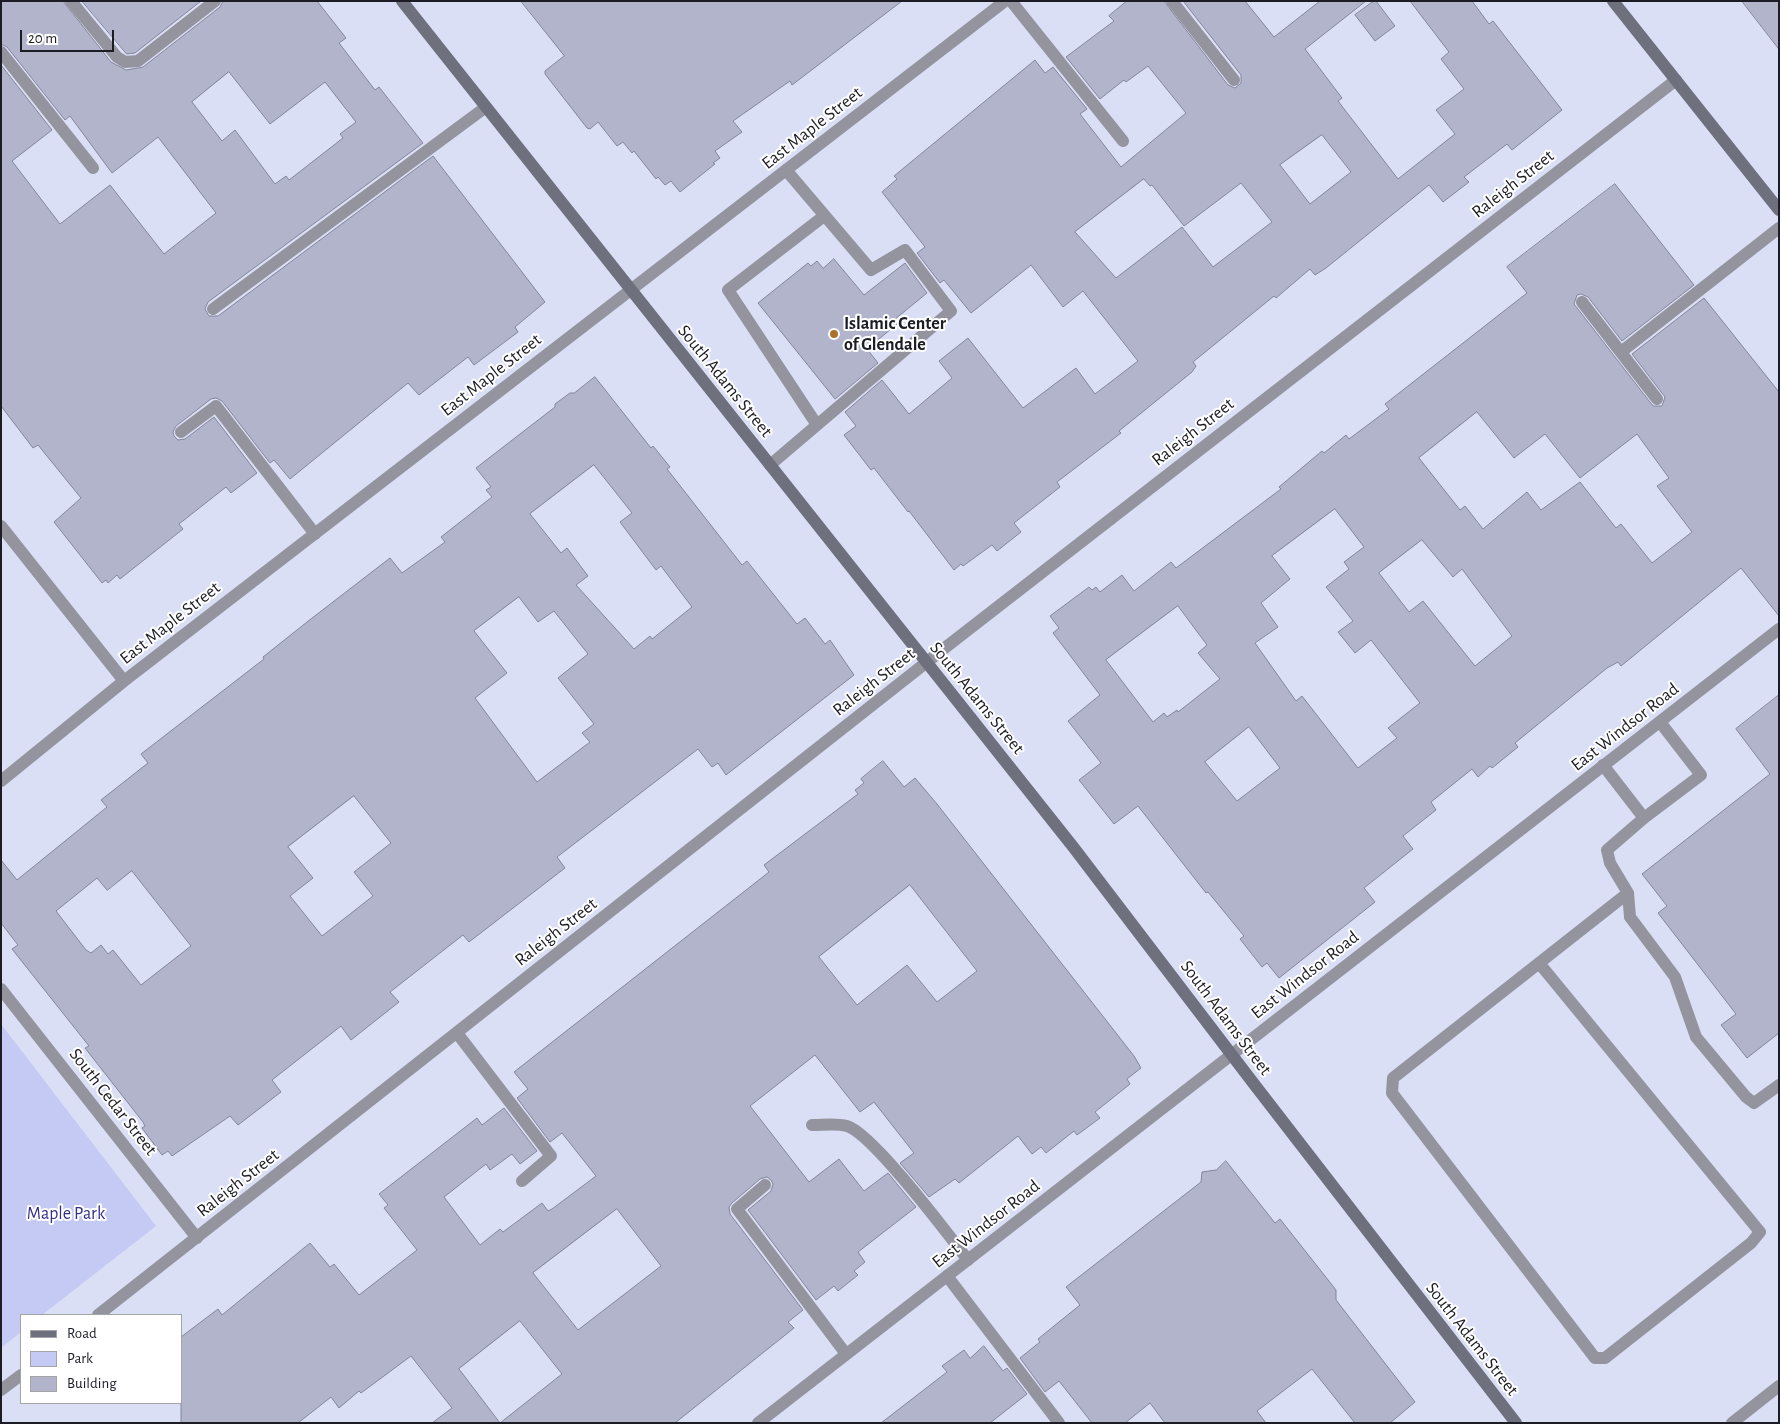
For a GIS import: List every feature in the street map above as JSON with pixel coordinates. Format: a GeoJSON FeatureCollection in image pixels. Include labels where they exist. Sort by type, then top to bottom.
{"type":"FeatureCollection","features":[{"type":"Feature","properties":{"kind":"street"},"geometry":{"type":"LineString","coordinates":[[71,1],[116,57],[125,62],[138,61],[215,1]]}},
{"type":"Feature","properties":{"kind":"street","name":"South Adams Street"},"geometry":{"type":"LineString","coordinates":[[402,1],[1074,848],[1516,1423]]}},
{"type":"Feature","properties":{"kind":"street","name":"East Maple Street"},"geometry":{"type":"LineString","coordinates":[[1,781],[124,681],[1005,1]]}},
{"type":"Feature","properties":{"kind":"street"},"geometry":{"type":"LineString","coordinates":[[1010,1],[1123,141]]}},
{"type":"Feature","properties":{"kind":"street"},"geometry":{"type":"LineString","coordinates":[[1172,1],[1234,80]]}},
{"type":"Feature","properties":{"kind":"street"},"geometry":{"type":"LineString","coordinates":[[1613,1],[1779,210]]}},
{"type":"Feature","properties":{"kind":"street"},"geometry":{"type":"LineString","coordinates":[[1,52],[93,168]]}},
{"type":"Feature","properties":{"kind":"street","name":"Raleigh Street"},"geometry":{"type":"LineString","coordinates":[[99,1314],[927,662],[1676,80]]}},
{"type":"Feature","properties":{"kind":"street"},"geometry":{"type":"LineString","coordinates":[[213,309],[486,107]]}},
{"type":"Feature","properties":{"kind":"street"},"geometry":{"type":"LineString","coordinates":[[770,465],[950,312],[905,250],[871,270],[786,170]]}},
{"type":"Feature","properties":{"kind":"street"},"geometry":{"type":"LineString","coordinates":[[817,425],[728,290],[824,216]]}},
{"type":"Feature","properties":{"kind":"street"},"geometry":{"type":"LineString","coordinates":[[1621,352],[1779,228]]}},
{"type":"Feature","properties":{"kind":"street"},"geometry":{"type":"LineString","coordinates":[[1582,302],[1657,398]]}},
{"type":"Feature","properties":{"kind":"street"},"geometry":{"type":"LineString","coordinates":[[181,432],[216,406],[315,534]]}},
{"type":"Feature","properties":{"kind":"street"},"geometry":{"type":"LineString","coordinates":[[1,526],[124,681]]}},
{"type":"Feature","properties":{"kind":"street","name":"East Windsor Road"},"geometry":{"type":"LineString","coordinates":[[758,1423],[1779,629]]}},
{"type":"Feature","properties":{"kind":"street"},"geometry":{"type":"LineString","coordinates":[[1660,722],[1701,775],[1644,818],[1607,850],[1610,863],[1628,893],[1630,917],[1675,977],[1696,1038],[1746,1097],[1754,1102],[1779,1085]]}},
{"type":"Feature","properties":{"kind":"street"},"geometry":{"type":"LineString","coordinates":[[1604,765],[1644,818]]}},
{"type":"Feature","properties":{"kind":"street"},"geometry":{"type":"LineString","coordinates":[[1540,963],[1760,1232],[1751,1243],[1605,1358],[1595,1358],[1392,1093],[1393,1078],[1628,893]]}},
{"type":"Feature","properties":{"kind":"street","name":"South Cedar Street"},"geometry":{"type":"LineString","coordinates":[[1,989],[197,1238]]}},
{"type":"Feature","properties":{"kind":"street"},"geometry":{"type":"LineString","coordinates":[[457,1033],[551,1156],[522,1181]]}},
{"type":"Feature","properties":{"kind":"street"},"geometry":{"type":"LineString","coordinates":[[812,1125],[847,1126],[860,1133],[883,1155],[968,1260]]}},
{"type":"Feature","properties":{"kind":"street"},"geometry":{"type":"LineString","coordinates":[[765,1185],[737,1209],[846,1354]]}},
{"type":"Feature","properties":{"kind":"street"},"geometry":{"type":"LineString","coordinates":[[947,1276],[1059,1423]]}},
{"type":"Feature","properties":{"kind":"street"},"geometry":{"type":"LineString","coordinates":[[1,1390],[20,1376]]}},
{"type":"Feature","properties":{"kind":"street"},"geometry":{"type":"LineString","coordinates":[[1732,1423],[1779,1386]]}},
{"type":"Feature","properties":{"kind":"green space","name":"Maple Park"},"geometry":{"type":"Polygon","coordinates":[[[1,1024],[156,1226],[43,1314],[20,1314],[20,1333],[1,1348],[1,1024]]]}},
{"type":"Feature","properties":{"kind":"building"},"geometry":{"type":"Polygon","coordinates":[[[1,1],[63,1],[111,62],[126,70],[143,67],[220,7],[223,1],[317,1],[346,38],[339,43],[375,90],[379,87],[423,143],[208,302],[205,309],[209,316],[218,316],[433,156],[545,302],[515,327],[518,332],[474,365],[468,357],[419,395],[408,383],[290,479],[274,460],[270,463],[222,401],[216,398],[211,399],[176,426],[173,432],[174,436],[178,440],[185,439],[214,417],[257,473],[231,493],[226,487],[179,524],[183,529],[120,579],[117,575],[108,583],[106,580],[102,583],[54,522],[81,498],[38,445],[33,448],[1,406],[1,65],[52,130],[12,161],[60,224],[110,185],[164,254],[216,213],[158,137],[112,173],[70,116],[65,120],[7,47],[1,44],[1,1]],[[229,72],[192,102],[222,141],[235,130],[275,184],[286,176],[289,180],[343,138],[340,134],[356,122],[325,82],[270,124],[229,72]]]}},
{"type":"Feature","properties":{"kind":"building"},"geometry":{"type":"Polygon","coordinates":[[[82,1],[201,1],[135,53],[127,54],[82,1]]]}},
{"type":"Feature","properties":{"kind":"building"},"geometry":{"type":"Polygon","coordinates":[[[521,1],[902,1],[792,85],[790,81],[733,121],[742,132],[715,151],[720,158],[713,163],[715,164],[680,192],[671,181],[665,185],[658,177],[656,179],[634,151],[632,153],[623,142],[617,146],[598,122],[590,129],[587,128],[545,74],[545,71],[564,56],[521,1]]]}},
{"type":"Feature","properties":{"kind":"building"},"geometry":{"type":"Polygon","coordinates":[[[1127,1],[1164,1],[1228,85],[1235,88],[1241,83],[1241,75],[1183,1],[1245,1],[1274,37],[1320,1],[1366,1],[1305,49],[1342,98],[1338,101],[1398,179],[1455,134],[1436,110],[1464,89],[1441,59],[1449,52],[1410,1],[1472,1],[1489,24],[1493,21],[1562,110],[1512,150],[1507,144],[1464,177],[1469,182],[1443,202],[1429,185],[1326,268],[1315,275],[1310,269],[1276,298],[1274,296],[1193,362],[1196,366],[1192,372],[1119,431],[1121,433],[1057,482],[1060,487],[1014,523],[1021,532],[997,551],[992,545],[963,566],[961,564],[954,570],[874,468],[871,470],[844,435],[856,426],[845,412],[882,380],[909,414],[952,378],[939,361],[968,338],[1023,408],[1076,368],[1095,394],[1138,361],[1083,291],[1063,307],[1031,265],[971,313],[944,280],[940,283],[917,253],[925,247],[882,192],[897,179],[894,176],[1035,60],[1045,73],[1053,67],[1087,109],[1080,114],[1121,167],[1186,113],[1148,66],[1126,82],[1124,80],[1100,99],[1066,57],[1114,21],[1109,16],[1127,1]],[[1322,135],[1280,165],[1310,204],[1351,172],[1322,135]],[[1144,179],[1075,232],[1116,278],[1182,227],[1213,267],[1272,222],[1241,183],[1184,226],[1152,185],[1150,186],[1144,179]]]}},
{"type":"Feature","properties":{"kind":"building"},"geometry":{"type":"Polygon","coordinates":[[[1376,1],[1395,26],[1375,41],[1355,15],[1376,1]]]}},
{"type":"Feature","properties":{"kind":"building"},"geometry":{"type":"Polygon","coordinates":[[[1742,1],[1779,1],[1779,49],[1742,1]]]}},
{"type":"Feature","properties":{"kind":"building"},"geometry":{"type":"Polygon","coordinates":[[[1615,184],[1694,285],[1622,341],[1588,297],[1581,294],[1577,295],[1574,304],[1653,406],[1662,406],[1665,397],[1632,354],[1704,298],[1779,392],[1779,616],[1741,568],[1621,666],[1618,662],[1607,668],[1515,743],[1518,747],[1492,768],[1490,766],[1478,777],[1472,769],[1431,802],[1436,810],[1403,836],[1413,849],[1364,888],[1375,902],[1279,978],[1267,963],[1262,967],[1240,939],[1244,936],[1208,892],[1206,893],[1138,806],[1114,824],[1079,780],[1101,763],[1068,721],[1100,695],[1053,633],[1059,628],[1050,616],[1089,587],[1092,590],[1096,587],[1100,592],[1122,575],[1134,591],[1171,562],[1176,568],[1281,489],[1279,487],[1322,451],[1324,453],[1346,435],[1349,439],[1389,409],[1385,404],[1527,293],[1507,267],[1615,184]],[[1477,412],[1419,458],[1460,510],[1465,506],[1483,529],[1527,492],[1541,510],[1580,482],[1616,528],[1621,524],[1652,563],[1692,532],[1657,486],[1669,478],[1637,434],[1580,478],[1545,434],[1514,458],[1477,412]],[[1335,509],[1272,556],[1290,579],[1261,603],[1278,627],[1255,643],[1296,701],[1302,696],[1358,768],[1397,738],[1388,728],[1420,703],[1371,640],[1355,653],[1338,632],[1353,621],[1326,587],[1349,569],[1344,562],[1364,547],[1335,509]],[[1422,540],[1379,573],[1409,612],[1423,601],[1475,666],[1512,636],[1462,569],[1453,577],[1422,540]],[[1178,606],[1106,660],[1153,722],[1164,713],[1167,717],[1177,710],[1178,712],[1220,679],[1198,653],[1207,645],[1178,606]],[[1249,727],[1205,762],[1237,801],[1280,768],[1249,727]]]}},
{"type":"Feature","properties":{"kind":"building","name":"Islamic Center of Glendale"},"geometry":{"type":"Polygon","coordinates":[[[834,259],[864,295],[905,263],[927,293],[894,320],[897,324],[867,349],[878,363],[835,399],[758,303],[808,263],[811,266],[817,261],[823,268],[834,259]]]}},
{"type":"Feature","properties":{"kind":"building"},"geometry":{"type":"Polygon","coordinates":[[[595,377],[651,448],[653,446],[670,467],[667,469],[742,565],[747,561],[797,624],[805,618],[825,644],[830,640],[854,675],[726,775],[718,763],[712,767],[698,749],[557,857],[565,868],[469,942],[463,935],[390,992],[399,1002],[351,1040],[341,1026],[272,1080],[281,1092],[238,1125],[230,1116],[172,1156],[168,1151],[162,1155],[142,1128],[145,1126],[143,1122],[85,1048],[89,1046],[12,949],[18,945],[1,923],[1,860],[17,880],[107,807],[101,800],[148,763],[141,754],[264,659],[263,657],[307,622],[390,558],[402,573],[445,542],[441,537],[492,497],[486,490],[491,487],[476,468],[555,407],[555,404],[570,393],[574,393],[595,377]],[[594,465],[530,514],[561,553],[567,548],[588,576],[576,585],[634,649],[650,636],[652,639],[692,607],[661,566],[656,570],[620,522],[632,513],[594,465]],[[519,597],[474,631],[507,673],[475,698],[537,782],[590,742],[582,733],[594,724],[558,678],[588,654],[554,611],[538,622],[519,597]],[[354,796],[288,847],[313,878],[290,896],[322,936],[373,896],[354,872],[391,843],[354,796]],[[132,871],[107,890],[97,878],[56,911],[86,950],[91,953],[101,945],[108,954],[113,950],[141,985],[191,946],[132,871]]]}},
{"type":"Feature","properties":{"kind":"building"},"geometry":{"type":"Polygon","coordinates":[[[1779,695],[1779,1033],[1747,1058],[1721,1025],[1736,1014],[1658,913],[1667,906],[1642,874],[1770,774],[1736,729],[1779,695]]]}},
{"type":"Feature","properties":{"kind":"building"},"geometry":{"type":"Polygon","coordinates":[[[883,761],[904,787],[915,778],[1134,1056],[1141,1068],[1127,1079],[1130,1084],[1095,1112],[1100,1118],[1077,1135],[1074,1131],[1046,1153],[1041,1147],[1032,1154],[1018,1136],[959,1183],[955,1179],[929,1197],[900,1163],[914,1153],[874,1102],[860,1112],[815,1055],[750,1106],[809,1182],[839,1159],[864,1191],[888,1173],[916,1207],[858,1252],[865,1262],[854,1271],[858,1275],[838,1291],[834,1286],[816,1300],[748,1210],[771,1191],[773,1184],[771,1180],[767,1177],[760,1179],[732,1203],[729,1207],[730,1214],[803,1310],[788,1322],[794,1328],[675,1423],[500,1423],[432,1423],[452,1408],[411,1356],[361,1393],[359,1391],[339,1408],[331,1397],[298,1423],[181,1423],[182,1336],[218,1309],[222,1315],[310,1243],[330,1267],[334,1264],[359,1295],[417,1250],[384,1208],[388,1205],[379,1194],[477,1118],[482,1125],[504,1108],[537,1151],[520,1164],[512,1154],[490,1170],[486,1164],[444,1197],[480,1245],[500,1229],[503,1232],[542,1203],[548,1211],[552,1209],[596,1176],[562,1133],[550,1142],[517,1098],[528,1089],[514,1072],[769,872],[764,865],[858,794],[855,790],[864,783],[861,779],[883,761]],[[910,885],[819,957],[857,1005],[907,965],[937,1002],[977,971],[910,885]],[[617,1209],[533,1273],[578,1330],[661,1266],[617,1209]],[[520,1321],[459,1369],[500,1423],[562,1374],[520,1321]]]}},
{"type":"Feature","properties":{"kind":"building"},"geometry":{"type":"Polygon","coordinates":[[[1226,1161],[1275,1223],[1280,1219],[1336,1290],[1336,1300],[1415,1402],[1390,1423],[1355,1423],[1312,1369],[1257,1411],[1266,1423],[1165,1423],[1150,1403],[1125,1423],[1092,1423],[1059,1381],[1045,1392],[1020,1358],[1040,1342],[1038,1339],[1080,1305],[1066,1287],[1201,1182],[1202,1172],[1216,1170],[1226,1161]]]}},
{"type":"Feature","properties":{"kind":"building"},"geometry":{"type":"Polygon","coordinates":[[[984,1346],[1003,1371],[1007,1368],[1027,1394],[990,1423],[881,1423],[947,1372],[942,1366],[964,1350],[970,1358],[984,1346]]]}},
{"type":"Feature","properties":{"kind":"place","name":"Islamic Center of Glendale"},"geometry":{"type":"Point","coordinates":[834,334]}}]}
